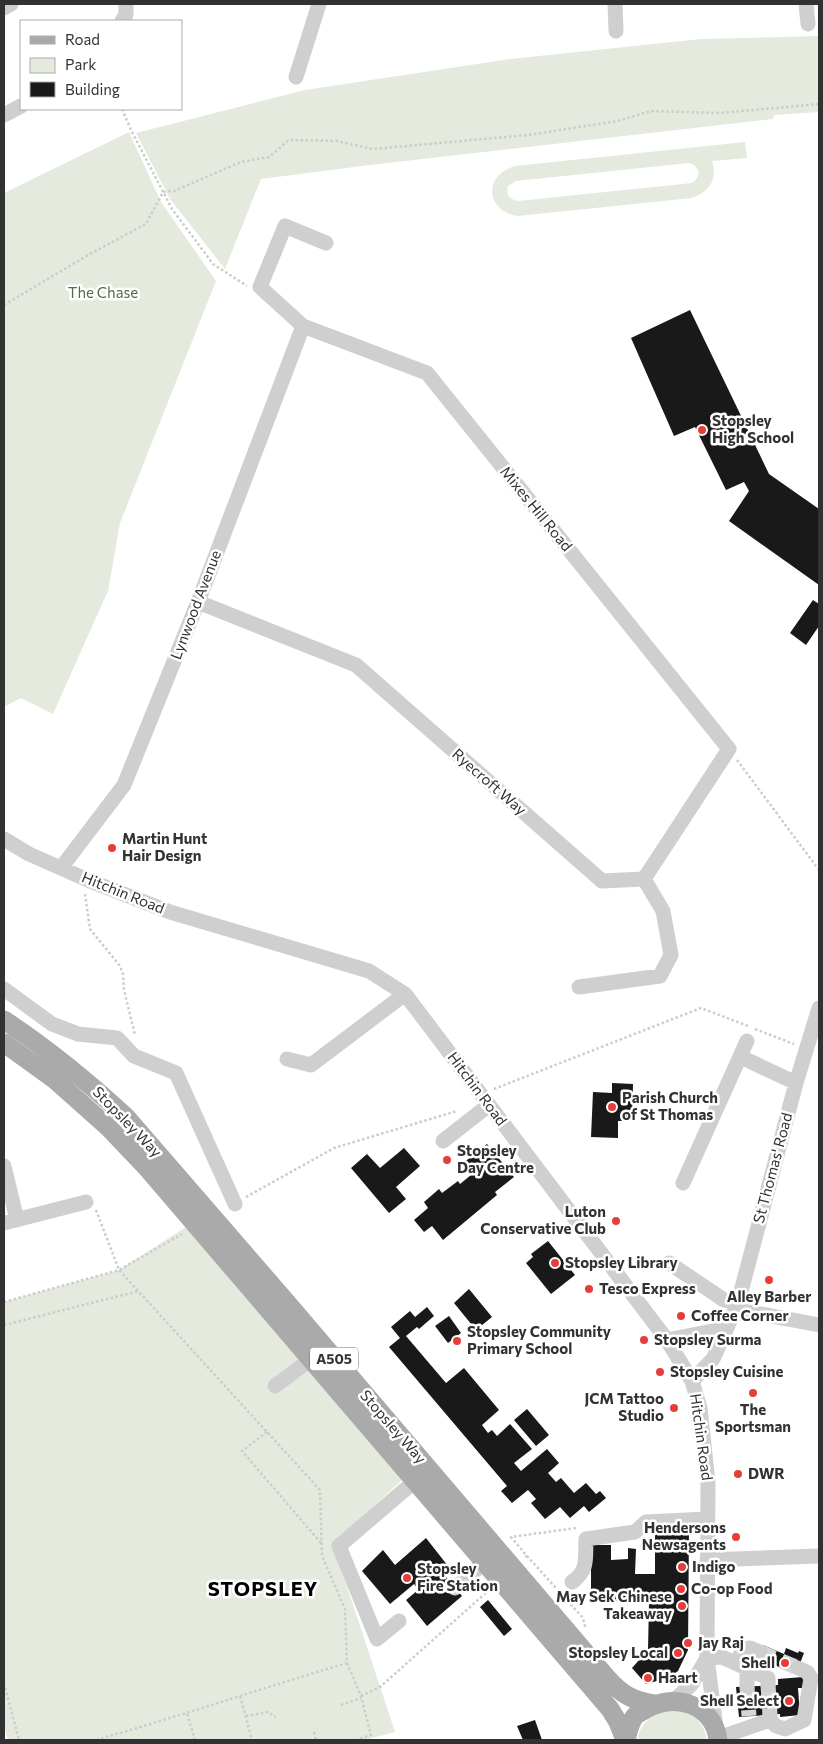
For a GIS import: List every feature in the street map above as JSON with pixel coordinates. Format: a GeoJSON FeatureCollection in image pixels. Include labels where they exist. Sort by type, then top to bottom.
{"type":"FeatureCollection","features":[{"type":"Feature","properties":{"kind":"main road","name":"Stopsley Way"},"geometry":{"type":"LineString","coordinates":[[4,1020],[62,1061],[126,1117],[491,1556],[610,1709],[618,1722],[625,1740]]}},
{"type":"Feature","properties":{"kind":"main road","name":"Stopsley Way"},"geometry":{"type":"LineString","coordinates":[[4,1042],[54,1079],[109,1128],[148,1169],[415,1481],[491,1556],[617,1689],[635,1700],[664,1703]]}},
{"type":"Feature","properties":{"kind":"main road","name":"A505"},"geometry":{"type":"LineString","coordinates":[[625,1740],[628,1728],[636,1716],[664,1703],[685,1702],[698,1708],[709,1717],[717,1735]]}},
{"type":"Feature","properties":{"kind":"street"},"geometry":{"type":"LineString","coordinates":[[4,8],[11,4]]}},
{"type":"Feature","properties":{"kind":"street"},"geometry":{"type":"LineString","coordinates":[[123,20],[126,14],[126,4]]}},
{"type":"Feature","properties":{"kind":"street"},"geometry":{"type":"LineString","coordinates":[[296,78],[319,4]]}},
{"type":"Feature","properties":{"kind":"street"},"geometry":{"type":"LineString","coordinates":[[615,4],[616,31]]}},
{"type":"Feature","properties":{"kind":"street"},"geometry":{"type":"LineString","coordinates":[[806,4],[808,24]]}},
{"type":"Feature","properties":{"kind":"street"},"geometry":{"type":"LineString","coordinates":[[4,115],[20,107]]}},
{"type":"Feature","properties":{"kind":"street"},"geometry":{"type":"LineString","coordinates":[[303,326],[260,287],[285,226],[326,243]]}},
{"type":"Feature","properties":{"kind":"street","name":"Lynwood Avenue"},"geometry":{"type":"LineString","coordinates":[[61,868],[124,785],[198,602],[303,326]]}},
{"type":"Feature","properties":{"kind":"street","name":"Mixes Hill Road"},"geometry":{"type":"LineString","coordinates":[[303,326],[427,373],[729,749]]}},
{"type":"Feature","properties":{"kind":"street","name":"Ryecroft Way"},"geometry":{"type":"LineString","coordinates":[[198,602],[356,665],[602,881],[644,879]]}},
{"type":"Feature","properties":{"kind":"street"},"geometry":{"type":"LineString","coordinates":[[579,987],[660,976],[672,955],[663,911],[644,879],[729,749]]}},
{"type":"Feature","properties":{"kind":"street","name":"Hitchin Road"},"geometry":{"type":"LineString","coordinates":[[4,839],[28,854],[90,881],[170,912],[369,971],[405,994],[667,1340],[692,1381],[700,1408],[708,1482],[707,1658],[717,1735]]}},
{"type":"Feature","properties":{"kind":"street"},"geometry":{"type":"LineString","coordinates":[[4,989],[52,1024],[78,1034],[117,1038],[134,1056],[176,1074],[235,1204]]}},
{"type":"Feature","properties":{"kind":"street"},"geometry":{"type":"LineString","coordinates":[[286,1059],[311,1065],[405,994]]}},
{"type":"Feature","properties":{"kind":"street","name":"St Thomas' Road"},"geometry":{"type":"LineString","coordinates":[[692,1381],[713,1359],[736,1306],[796,1083],[812,1049],[819,1008]]}},
{"type":"Feature","properties":{"kind":"street"},"geometry":{"type":"LineString","coordinates":[[683,1183],[747,1041]]}},
{"type":"Feature","properties":{"kind":"street"},"geometry":{"type":"LineString","coordinates":[[741,1057],[796,1083]]}},
{"type":"Feature","properties":{"kind":"street"},"geometry":{"type":"LineString","coordinates":[[443,1140],[485,1100]]}},
{"type":"Feature","properties":{"kind":"street"},"geometry":{"type":"LineString","coordinates":[[4,1166],[10,1222],[86,1202]]}},
{"type":"Feature","properties":{"kind":"street"},"geometry":{"type":"LineString","coordinates":[[669,1263],[736,1306],[819,1326]]}},
{"type":"Feature","properties":{"kind":"street"},"geometry":{"type":"LineString","coordinates":[[667,1340],[727,1328]]}},
{"type":"Feature","properties":{"kind":"street"},"geometry":{"type":"LineString","coordinates":[[275,1386],[310,1359]]}},
{"type":"Feature","properties":{"kind":"street"},"geometry":{"type":"LineString","coordinates":[[399,1621],[377,1639],[339,1546],[415,1481]]}},
{"type":"Feature","properties":{"kind":"street"},"geometry":{"type":"LineString","coordinates":[[572,1582],[580,1576],[585,1567],[586,1539],[635,1532],[646,1522],[707,1519]]}},
{"type":"Feature","properties":{"kind":"street"},"geometry":{"type":"LineString","coordinates":[[455,1588],[491,1556]]}},
{"type":"Feature","properties":{"kind":"street"},"geometry":{"type":"LineString","coordinates":[[707,1560],[819,1556]]}},
{"type":"Feature","properties":{"kind":"street"},"geometry":{"type":"LineString","coordinates":[[664,1703],[691,1685],[707,1658],[722,1657],[753,1671]]}},
{"type":"Feature","properties":{"kind":"street"},"geometry":{"type":"LineString","coordinates":[[717,1735],[760,1720],[785,1729],[804,1720],[811,1678],[807,1672],[798,1668]]}},
{"type":"Feature","properties":{"kind":"path"},"geometry":{"type":"LineString","coordinates":[[163,192],[174,191],[241,162],[269,157],[289,140],[337,141],[373,149],[528,135],[618,121],[651,111],[720,112],[819,104]]}},
{"type":"Feature","properties":{"kind":"path"},"geometry":{"type":"LineString","coordinates":[[122,110],[172,209],[213,264],[252,289],[260,287]]}},
{"type":"Feature","properties":{"kind":"path"},"geometry":{"type":"LineString","coordinates":[[4,305],[88,255],[146,224],[163,192]]}},
{"type":"Feature","properties":{"kind":"path"},"geometry":{"type":"LineString","coordinates":[[729,749],[819,870]]}},
{"type":"Feature","properties":{"kind":"path"},"geometry":{"type":"LineString","coordinates":[[90,881],[85,894],[90,929],[120,966],[123,974],[124,990],[135,1034],[134,1056]]}},
{"type":"Feature","properties":{"kind":"path"},"geometry":{"type":"LineString","coordinates":[[485,1100],[701,1008],[812,1049]]}},
{"type":"Feature","properties":{"kind":"path"},"geometry":{"type":"LineString","coordinates":[[235,1204],[334,1148],[464,1108]]}},
{"type":"Feature","properties":{"kind":"path"},"geometry":{"type":"LineString","coordinates":[[86,1202],[88,1208],[94,1206],[119,1270],[320,1490],[322,1556],[345,1608],[347,1663],[361,1697],[371,1735],[356,1740]]}},
{"type":"Feature","properties":{"kind":"path"},"geometry":{"type":"LineString","coordinates":[[4,1302],[119,1270],[186,1232]]}},
{"type":"Feature","properties":{"kind":"path"},"geometry":{"type":"LineString","coordinates":[[4,1325],[139,1291]]}},
{"type":"Feature","properties":{"kind":"path"},"geometry":{"type":"LineString","coordinates":[[267,1432],[242,1451],[322,1544]]}},
{"type":"Feature","properties":{"kind":"path"},"geometry":{"type":"LineString","coordinates":[[527,1556],[582,1618],[587,1633]]}},
{"type":"Feature","properties":{"kind":"path"},"geometry":{"type":"LineString","coordinates":[[341,1705],[361,1697],[380,1686],[488,1591],[492,1596]]}},
{"type":"Feature","properties":{"kind":"path"},"geometry":{"type":"LineString","coordinates":[[96,1740],[187,1714],[347,1663]]}},
{"type":"Feature","properties":{"kind":"path"},"geometry":{"type":"LineString","coordinates":[[4,1683],[19,1740]]}},
{"type":"Feature","properties":{"kind":"path"},"geometry":{"type":"LineString","coordinates":[[240,1696],[252,1740]]}},
{"type":"Feature","properties":{"kind":"path"},"geometry":{"type":"LineString","coordinates":[[246,1716],[268,1712],[276,1717]]}},
{"type":"Feature","properties":{"kind":"path"},"geometry":{"type":"LineString","coordinates":[[187,1714],[195,1740]]}},
{"type":"Feature","properties":{"kind":"path"},"geometry":{"type":"LineString","coordinates":[[314,1732],[316,1740]]}},
{"type":"Feature","properties":{"kind":"green space"},"geometry":{"type":"Polygon","coordinates":[[[819,36],[819,112],[774,115],[773,119],[261,179],[225,269],[170,199],[136,133],[305,90],[510,59],[701,39],[819,36]]]}},
{"type":"Feature","properties":{"kind":"green space","name":"The Chase"},"geometry":{"type":"Polygon","coordinates":[[[129,132],[161,202],[216,281],[120,523],[108,591],[53,714],[21,698],[4,707],[4,193],[129,132]]]}},
{"type":"Feature","properties":{"kind":"green space"},"geometry":{"type":"Polygon","coordinates":[[[745,142],[747,158],[712,161],[714,174],[711,184],[703,192],[692,198],[518,216],[507,213],[499,207],[494,200],[492,192],[493,184],[497,177],[515,166],[745,142]],[[693,164],[516,181],[508,186],[507,192],[510,198],[518,201],[692,183],[698,174],[696,166],[693,164]]]}},
{"type":"Feature","properties":{"kind":"green space"},"geometry":{"type":"Polygon","coordinates":[[[186,1227],[402,1480],[333,1544],[395,1732],[365,1740],[8,1740],[4,1727],[4,1302],[119,1270],[186,1227]]]}},
{"type":"Feature","properties":{"kind":"green space"},"geometry":{"type":"Polygon","coordinates":[[[664,1710],[686,1713],[692,1716],[702,1725],[707,1740],[637,1740],[640,1730],[646,1722],[664,1710]]]}},
{"type":"Feature","properties":{"kind":"building"},"geometry":{"type":"Polygon","coordinates":[[[690,310],[769,474],[819,509],[819,585],[729,521],[749,491],[744,482],[726,490],[695,427],[674,436],[631,338],[690,310]]]}},
{"type":"Feature","properties":{"kind":"building"},"geometry":{"type":"Polygon","coordinates":[[[813,600],[819,604],[819,626],[806,645],[790,633],[813,600]]]}},
{"type":"Feature","properties":{"kind":"building","name":"Parish Church of St Thomas"},"geometry":{"type":"Polygon","coordinates":[[[612,1083],[633,1084],[632,1121],[618,1121],[618,1138],[591,1137],[593,1092],[612,1093],[612,1083]]]}},
{"type":"Feature","properties":{"kind":"building"},"geometry":{"type":"Polygon","coordinates":[[[487,1144],[514,1177],[495,1192],[497,1195],[443,1240],[432,1226],[424,1232],[414,1220],[428,1208],[424,1202],[439,1189],[442,1193],[458,1181],[460,1184],[471,1175],[462,1164],[487,1144]]]}},
{"type":"Feature","properties":{"kind":"building"},"geometry":{"type":"Polygon","coordinates":[[[404,1148],[420,1166],[396,1187],[406,1199],[389,1213],[351,1168],[367,1154],[380,1168],[404,1148]]]}},
{"type":"Feature","properties":{"kind":"building"},"geometry":{"type":"Polygon","coordinates":[[[548,1241],[575,1275],[551,1294],[526,1263],[533,1257],[531,1254],[548,1241]]]}},
{"type":"Feature","properties":{"kind":"building"},"geometry":{"type":"Polygon","coordinates":[[[469,1289],[492,1317],[476,1330],[454,1303],[469,1289]]]}},
{"type":"Feature","properties":{"kind":"building"},"geometry":{"type":"Polygon","coordinates":[[[427,1307],[434,1316],[419,1329],[417,1327],[406,1336],[446,1383],[464,1368],[499,1410],[482,1425],[488,1433],[492,1430],[497,1436],[510,1424],[532,1449],[514,1463],[521,1471],[547,1449],[559,1463],[548,1473],[556,1482],[561,1478],[574,1493],[586,1483],[596,1494],[600,1491],[606,1498],[589,1512],[584,1506],[570,1518],[560,1507],[545,1519],[531,1503],[536,1499],[528,1490],[512,1503],[501,1491],[507,1486],[389,1347],[400,1338],[391,1327],[410,1311],[415,1317],[427,1307]]]}},
{"type":"Feature","properties":{"kind":"building"},"geometry":{"type":"Polygon","coordinates":[[[449,1316],[461,1333],[448,1343],[435,1326],[449,1316]]]}},
{"type":"Feature","properties":{"kind":"building"},"geometry":{"type":"Polygon","coordinates":[[[527,1409],[549,1435],[536,1446],[514,1420],[527,1409]]]}},
{"type":"Feature","properties":{"kind":"building"},"geometry":{"type":"Polygon","coordinates":[[[655,1528],[689,1528],[688,1650],[678,1671],[668,1678],[646,1684],[632,1668],[648,1650],[649,1602],[591,1601],[591,1545],[611,1545],[611,1560],[628,1559],[628,1548],[636,1549],[635,1574],[655,1574],[655,1528]]]}},
{"type":"Feature","properties":{"kind":"building","name":"Stopsley Fire Station"},"geometry":{"type":"Polygon","coordinates":[[[426,1538],[448,1566],[442,1572],[462,1596],[427,1626],[406,1600],[418,1590],[414,1584],[390,1604],[362,1571],[383,1550],[395,1565],[426,1538]]]}},
{"type":"Feature","properties":{"kind":"building"},"geometry":{"type":"Polygon","coordinates":[[[488,1600],[512,1629],[504,1636],[480,1607],[488,1600]]]}},
{"type":"Feature","properties":{"kind":"building","name":"Shell"},"geometry":{"type":"Polygon","coordinates":[[[763,1645],[784,1654],[786,1648],[798,1653],[799,1651],[804,1653],[796,1674],[757,1658],[763,1645]]]}},
{"type":"Feature","properties":{"kind":"building"},"geometry":{"type":"Polygon","coordinates":[[[803,1677],[804,1688],[798,1688],[800,1715],[780,1717],[780,1714],[739,1717],[736,1687],[778,1685],[778,1679],[803,1677]]]}},
{"type":"Feature","properties":{"kind":"building"},"geometry":{"type":"Polygon","coordinates":[[[535,1720],[542,1740],[523,1740],[517,1726],[535,1720]]]}},
{"type":"Feature","properties":{"kind":"tunnel"},"geometry":{"type":"LineString","coordinates":[[760,1652],[798,1668]]}},
{"type":"Feature","properties":{"kind":"tunnel"},"geometry":{"type":"LineString","coordinates":[[768,1685],[770,1715]]}},
{"type":"Feature","properties":{"kind":"tunnel"},"geometry":{"type":"LineString","coordinates":[[747,1687],[749,1716]]}},
{"type":"Feature","properties":{"kind":"place","name":"Stopsley High School"},"geometry":{"type":"Point","coordinates":[702,430]}},
{"type":"Feature","properties":{"kind":"place","name":"Martin Hunt Hair Design"},"geometry":{"type":"Point","coordinates":[112,848]}},
{"type":"Feature","properties":{"kind":"place","name":"Parish Church of St Thomas"},"geometry":{"type":"Point","coordinates":[612,1107]}},
{"type":"Feature","properties":{"kind":"place","name":"Stopsley Day Centre"},"geometry":{"type":"Point","coordinates":[447,1160]}},
{"type":"Feature","properties":{"kind":"place","name":"Luton Conservative Club"},"geometry":{"type":"Point","coordinates":[616,1221]}},
{"type":"Feature","properties":{"kind":"place","name":"Stopsley Library"},"geometry":{"type":"Point","coordinates":[555,1263]}},
{"type":"Feature","properties":{"kind":"place","name":"Alley Barber"},"geometry":{"type":"Point","coordinates":[769,1280]}},
{"type":"Feature","properties":{"kind":"place","name":"Tesco Express"},"geometry":{"type":"Point","coordinates":[589,1289]}},
{"type":"Feature","properties":{"kind":"place","name":"Coffee Corner"},"geometry":{"type":"Point","coordinates":[681,1316]}},
{"type":"Feature","properties":{"kind":"place","name":"Stopsley Surma"},"geometry":{"type":"Point","coordinates":[644,1340]}},
{"type":"Feature","properties":{"kind":"place","name":"Stopsley Community Primary School"},"geometry":{"type":"Point","coordinates":[457,1341]}},
{"type":"Feature","properties":{"kind":"place","name":"Stopsley Cuisine"},"geometry":{"type":"Point","coordinates":[660,1372]}},
{"type":"Feature","properties":{"kind":"place","name":"The Sportsman"},"geometry":{"type":"Point","coordinates":[753,1393]}},
{"type":"Feature","properties":{"kind":"place","name":"JCM Tattoo Studio"},"geometry":{"type":"Point","coordinates":[674,1408]}},
{"type":"Feature","properties":{"kind":"place","name":"DWR"},"geometry":{"type":"Point","coordinates":[738,1474]}},
{"type":"Feature","properties":{"kind":"place","name":"Hendersons Newsagents"},"geometry":{"type":"Point","coordinates":[736,1537]}},
{"type":"Feature","properties":{"kind":"place","name":"Indigo"},"geometry":{"type":"Point","coordinates":[682,1567]}},
{"type":"Feature","properties":{"kind":"place","name":"Stopsley Fire Station"},"geometry":{"type":"Point","coordinates":[407,1578]}},
{"type":"Feature","properties":{"kind":"place","name":"Co-op Food"},"geometry":{"type":"Point","coordinates":[681,1589]}},
{"type":"Feature","properties":{"kind":"place","name":"May Sek Chinese Takeaway"},"geometry":{"type":"Point","coordinates":[682,1606]}},
{"type":"Feature","properties":{"kind":"place","name":"Jay Raj"},"geometry":{"type":"Point","coordinates":[688,1643]}},
{"type":"Feature","properties":{"kind":"place","name":"Stopsley Local"},"geometry":{"type":"Point","coordinates":[678,1653]}},
{"type":"Feature","properties":{"kind":"place","name":"Shell"},"geometry":{"type":"Point","coordinates":[785,1663]}},
{"type":"Feature","properties":{"kind":"place","name":"Haart"},"geometry":{"type":"Point","coordinates":[648,1678]}},
{"type":"Feature","properties":{"kind":"place","name":"Shell Select"},"geometry":{"type":"Point","coordinates":[789,1701]}},
{"type":"Feature","properties":{"kind":"district","name":"STOPSLEY"},"geometry":{"type":"Point","coordinates":[263,1589]}}]}
